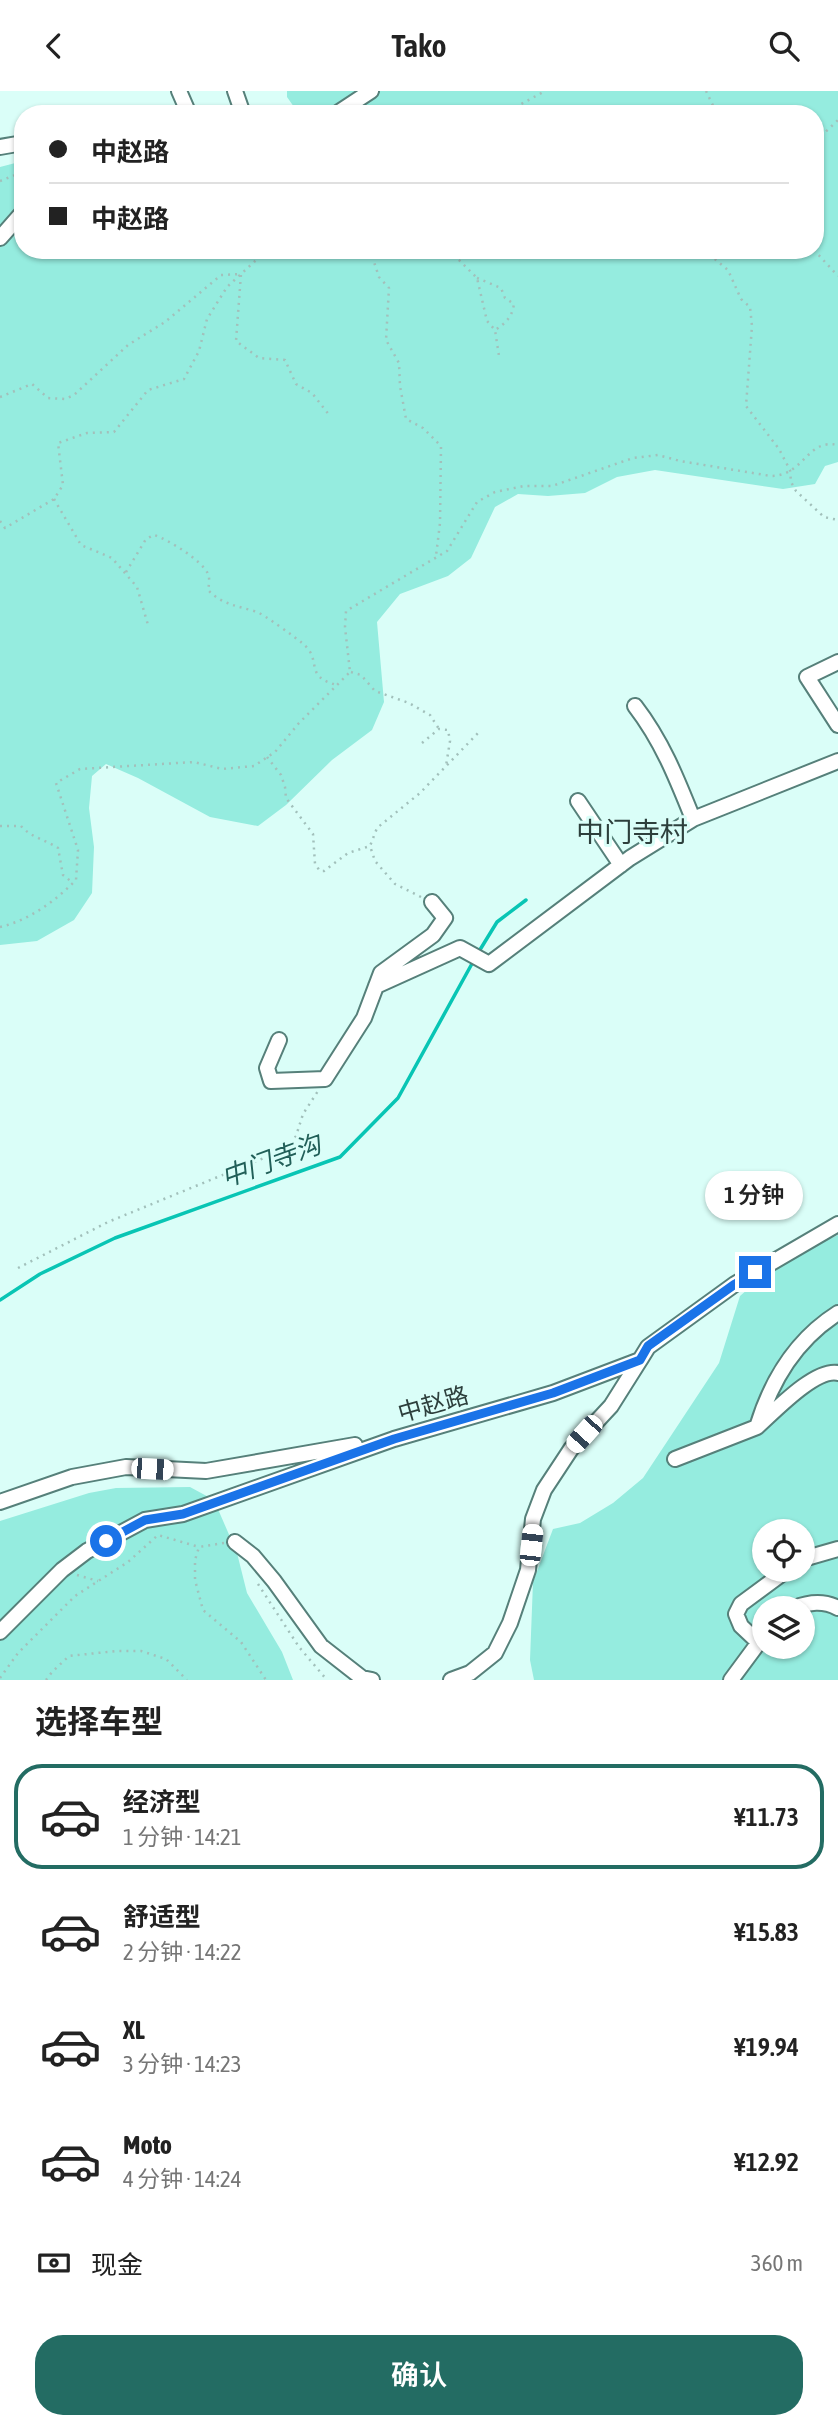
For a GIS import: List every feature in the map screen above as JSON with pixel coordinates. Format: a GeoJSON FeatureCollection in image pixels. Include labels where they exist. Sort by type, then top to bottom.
{"type":"FeatureCollection","features":[{"type":"Feature","properties":{"kind":"street"},"geometry":{"type":"LineString","coordinates":[[350,105],[371,91]]}},
{"type":"Feature","properties":{"kind":"street"},"geometry":{"type":"LineString","coordinates":[[0,239],[14,223]]}},
{"type":"Feature","properties":{"kind":"street"},"geometry":{"type":"LineString","coordinates":[[838,662],[807,677],[838,725]]}},
{"type":"Feature","properties":{"kind":"street"},"geometry":{"type":"LineString","coordinates":[[635,706],[652,729],[672,765],[693,819]]}},
{"type":"Feature","properties":{"kind":"street"},"geometry":{"type":"LineString","coordinates":[[376,986],[460,948],[489,964],[621,865],[693,819],[838,761]]}},
{"type":"Feature","properties":{"kind":"street"},"geometry":{"type":"LineString","coordinates":[[578,801],[621,865]]}},
{"type":"Feature","properties":{"kind":"street"},"geometry":{"type":"LineString","coordinates":[[279,1040],[267,1068],[271,1081],[325,1079],[364,1019],[381,972],[433,935],[445,918],[432,902]]}},
{"type":"Feature","properties":{"kind":"street","name":"中赵路"},"geometry":{"type":"LineString","coordinates":[[0,1633],[62,1570],[87,1551],[145,1520],[183,1514],[394,1439],[553,1393],[640,1360],[648,1346],[735,1284],[838,1224]]}},
{"type":"Feature","properties":{"kind":"street"},"geometry":{"type":"LineString","coordinates":[[757,1427],[764,1406],[794,1350],[818,1325],[838,1313]]}},
{"type":"Feature","properties":{"kind":"street"},"geometry":{"type":"LineString","coordinates":[[451,1680],[470,1673],[495,1653],[510,1622],[528,1570],[533,1519],[544,1490],[571,1449],[611,1406],[640,1360]]}},
{"type":"Feature","properties":{"kind":"street"},"geometry":{"type":"LineString","coordinates":[[675,1459],[757,1427],[804,1384],[833,1371],[838,1373]]}},
{"type":"Feature","properties":{"kind":"street"},"geometry":{"type":"LineString","coordinates":[[0,1502],[72,1477],[126,1467],[206,1471],[394,1439]]}},
{"type":"Feature","properties":{"kind":"street"},"geometry":{"type":"LineString","coordinates":[[234,1542],[253,1556],[274,1581],[321,1646],[362,1678],[372,1680]]}},
{"type":"Feature","properties":{"kind":"street"},"geometry":{"type":"LineString","coordinates":[[815,1556],[838,1549]]}},
{"type":"Feature","properties":{"kind":"street"},"geometry":{"type":"LineString","coordinates":[[752,1633],[741,1626],[736,1614],[741,1604],[771,1582]]}},
{"type":"Feature","properties":{"kind":"street"},"geometry":{"type":"LineString","coordinates":[[815,1603],[832,1604],[838,1608]]}},
{"type":"Feature","properties":{"kind":"street"},"geometry":{"type":"LineString","coordinates":[[731,1680],[752,1651]]}},
{"type":"Feature","properties":{"kind":"path"},"geometry":{"type":"LineString","coordinates":[[519,105],[545,91]]}},
{"type":"Feature","properties":{"kind":"path"},"geometry":{"type":"LineString","coordinates":[[824,133],[838,120]]}},
{"type":"Feature","properties":{"kind":"path"},"geometry":{"type":"LineString","coordinates":[[0,521],[5,527],[54,499],[63,485],[58,443],[88,433],[114,432],[148,390],[184,379],[199,351],[207,319],[226,287],[257,259]]}},
{"type":"Feature","properties":{"kind":"path"},"geometry":{"type":"LineString","coordinates":[[373,259],[379,277],[389,288],[386,340],[399,363],[406,419],[423,428],[441,446],[440,523],[436,556]]}},
{"type":"Feature","properties":{"kind":"path"},"geometry":{"type":"LineString","coordinates":[[458,259],[477,278],[501,288],[505,297],[514,304],[512,314],[495,330]]}},
{"type":"Feature","properties":{"kind":"path"},"geometry":{"type":"LineString","coordinates":[[715,259],[728,270],[741,299],[750,307],[751,355],[746,406],[779,449],[790,470],[791,482],[796,491],[824,517],[838,520]]}},
{"type":"Feature","properties":{"kind":"path"},"geometry":{"type":"LineString","coordinates":[[822,259],[838,276]]}},
{"type":"Feature","properties":{"kind":"path"},"geometry":{"type":"LineString","coordinates":[[0,397],[33,384],[48,398],[65,399],[74,395],[128,345],[165,322],[221,275],[241,274]]}},
{"type":"Feature","properties":{"kind":"path"},"geometry":{"type":"LineString","coordinates":[[241,274],[236,341],[259,358],[285,360],[296,384],[312,393],[330,416]]}},
{"type":"Feature","properties":{"kind":"path"},"geometry":{"type":"LineString","coordinates":[[477,278],[487,321],[495,330],[499,356]]}},
{"type":"Feature","properties":{"kind":"path"},"geometry":{"type":"LineString","coordinates":[[350,672],[346,611],[447,551],[477,502],[495,492],[524,486],[552,486],[633,458],[657,455],[680,461],[783,476],[797,467],[813,449],[832,443],[838,445]]}},
{"type":"Feature","properties":{"kind":"path"},"geometry":{"type":"LineString","coordinates":[[54,499],[81,545],[112,558],[126,572],[137,587],[148,625]]}},
{"type":"Feature","properties":{"kind":"path"},"geometry":{"type":"LineString","coordinates":[[126,572],[146,539],[154,535],[166,539],[202,565],[209,575],[208,590],[216,599],[260,612],[304,644],[312,653],[315,673],[323,682],[337,685]]}},
{"type":"Feature","properties":{"kind":"path"},"geometry":{"type":"LineString","coordinates":[[0,927],[16,923],[56,900],[76,880],[78,850],[56,783],[80,769],[194,762],[222,769],[254,766],[275,752],[299,723],[350,672]]}},
{"type":"Feature","properties":{"kind":"path"},"geometry":{"type":"LineString","coordinates":[[350,672],[360,675],[375,691],[410,703],[430,715],[439,729]]}},
{"type":"Feature","properties":{"kind":"path"},"geometry":{"type":"LineString","coordinates":[[422,743],[439,729],[447,730],[450,741],[446,767]]}},
{"type":"Feature","properties":{"kind":"path"},"geometry":{"type":"LineString","coordinates":[[432,902],[395,884],[375,861],[370,846],[377,828],[420,793],[481,730]]}},
{"type":"Feature","properties":{"kind":"path"},"geometry":{"type":"LineString","coordinates":[[267,757],[281,775],[286,798],[313,834],[315,864],[320,871],[324,871],[348,853],[370,846]]}},
{"type":"Feature","properties":{"kind":"path"},"geometry":{"type":"LineString","coordinates":[[0,826],[21,826],[27,833],[58,848],[62,875],[73,883]]}},
{"type":"Feature","properties":{"kind":"path"},"geometry":{"type":"LineString","coordinates":[[18,1268],[108,1222],[286,1149],[296,1136],[303,1114],[325,1079]]}},
{"type":"Feature","properties":{"kind":"path"},"geometry":{"type":"LineString","coordinates":[[0,1678],[18,1653],[75,1596],[128,1562],[158,1535],[199,1547],[234,1542]]}},
{"type":"Feature","properties":{"kind":"path"},"geometry":{"type":"LineString","coordinates":[[199,1547],[195,1560],[195,1580],[203,1610],[241,1642],[266,1680]]}},
{"type":"Feature","properties":{"kind":"path"},"geometry":{"type":"LineString","coordinates":[[253,1556],[260,1590],[299,1647],[327,1680]]}},
{"type":"Feature","properties":{"kind":"path"},"geometry":{"type":"LineString","coordinates":[[62,1570],[97,1581]]}},
{"type":"Feature","properties":{"kind":"path"},"geometry":{"type":"LineString","coordinates":[[46,1680],[69,1656],[116,1651],[141,1651],[166,1659],[187,1680]]}},
{"type":"Feature","properties":{"kind":"green space"},"geometry":{"type":"Polygon","coordinates":[[[287,91],[838,91],[838,462],[825,466],[815,484],[783,489],[655,470],[617,477],[585,493],[548,496],[518,494],[495,507],[471,558],[448,576],[400,594],[377,622],[384,702],[372,730],[332,760],[286,805],[258,826],[210,817],[106,764],[92,776],[89,808],[94,847],[92,893],[74,920],[37,941],[0,945],[0,167],[14,163],[14,259],[824,259],[824,105],[293,105],[287,97],[287,91]]]}},
{"type":"Feature","properties":{"kind":"green space"},"geometry":{"type":"Polygon","coordinates":[[[838,1235],[838,1680],[534,1680],[530,1660],[533,1582],[553,1529],[580,1523],[613,1503],[643,1478],[719,1363],[740,1296],[779,1262],[838,1235]]]}},
{"type":"Feature","properties":{"kind":"green space"},"geometry":{"type":"Polygon","coordinates":[[[190,1487],[214,1500],[237,1553],[247,1593],[282,1652],[293,1680],[0,1680],[0,1521],[89,1493],[116,1488],[190,1487]]]}},
{"type":"Feature","properties":{"kind":"waterway","name":"中门寺沟"},"geometry":{"type":"LineString","coordinates":[[478,953],[497,922],[526,900]]}},
{"type":"Feature","properties":{"kind":"waterway","name":"中门寺沟"},"geometry":{"type":"LineString","coordinates":[[0,1300],[40,1274],[115,1238],[340,1157],[398,1098],[474,960]]}},
{"type":"Feature","properties":{"kind":"district","name":"中门寺村"},"geometry":{"type":"Point","coordinates":[632,832]}},
{"type":"Feature","properties":{"kind":"route"},"geometry":{"type":"LineString","coordinates":[[106,1541],[145,1520],[183,1514],[394,1439],[553,1393],[640,1360],[648,1346],[755,1272]]}}]}
